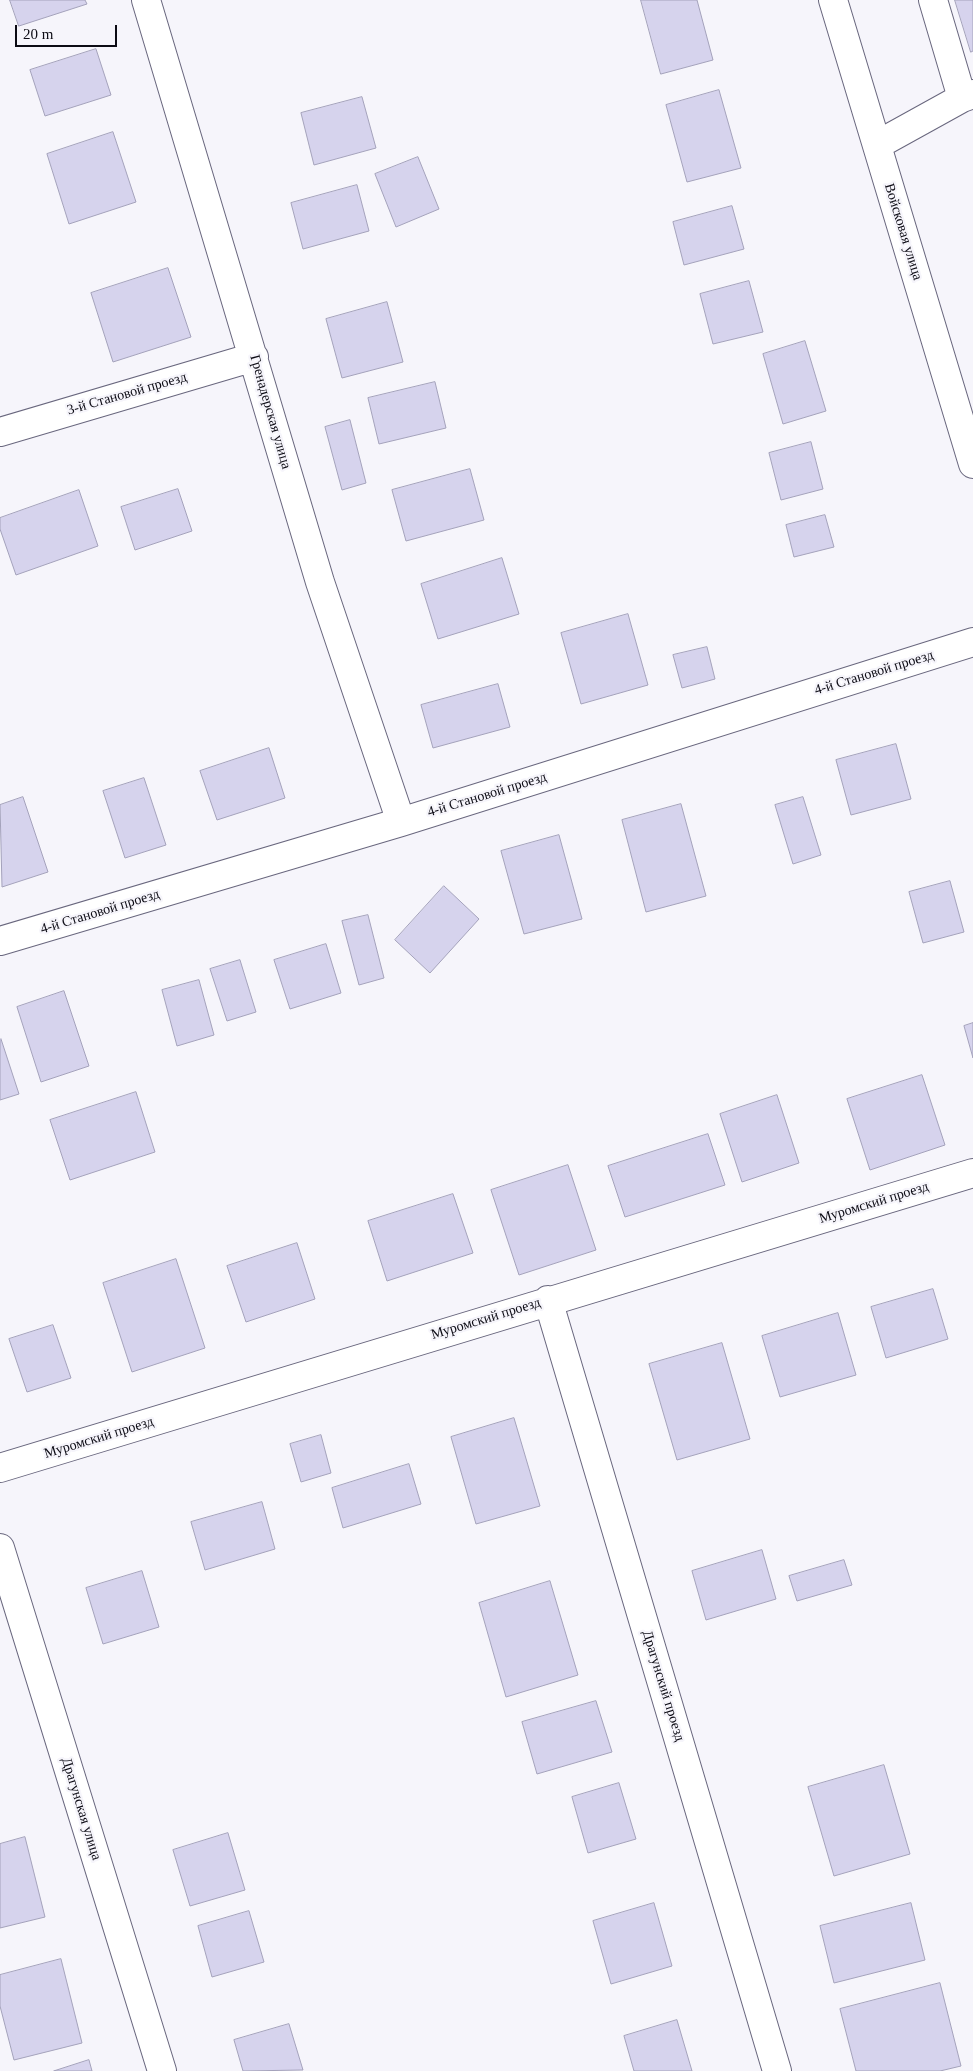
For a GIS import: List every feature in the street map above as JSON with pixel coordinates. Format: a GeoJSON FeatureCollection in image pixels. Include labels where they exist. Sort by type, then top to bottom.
{"type":"FeatureCollection","features":[{"type":"Feature","properties":{"kind":"street","name":"Гренадерская улица"},"geometry":{"type":"LineString","coordinates":[[146,0],[320,582],[401,822]]}},
{"type":"Feature","properties":{"kind":"street","name":"Войсковая улица"},"geometry":{"type":"LineString","coordinates":[[833,0],[973,464]]}},
{"type":"Feature","properties":{"kind":"street"},"geometry":{"type":"LineString","coordinates":[[877,145],[967,96],[932,0]]}},
{"type":"Feature","properties":{"kind":"street","name":"3-й Становой проезд"},"geometry":{"type":"LineString","coordinates":[[0,432],[254,357]]}},
{"type":"Feature","properties":{"kind":"street","name":"4-й Становой проезд"},"geometry":{"type":"LineString","coordinates":[[0,941],[401,822],[973,642]]}},
{"type":"Feature","properties":{"kind":"street","name":"Муромский проезд"},"geometry":{"type":"LineString","coordinates":[[0,1468],[548,1300],[973,1173]]}},
{"type":"Feature","properties":{"kind":"street","name":"Драгунский проезд"},"geometry":{"type":"LineString","coordinates":[[548,1300],[777,2071]]}},
{"type":"Feature","properties":{"kind":"street","name":"Драгунская улица"},"geometry":{"type":"LineString","coordinates":[[0,1548],[162,2071]]}},
{"type":"Feature","properties":{"kind":"building"},"geometry":{"type":"Polygon","coordinates":[[[10,0],[85,0],[87,4],[19,26],[10,0]]]}},
{"type":"Feature","properties":{"kind":"building"},"geometry":{"type":"Polygon","coordinates":[[[641,0],[697,0],[713,60],[661,74],[641,0]]]}},
{"type":"Feature","properties":{"kind":"building"},"geometry":{"type":"Polygon","coordinates":[[[955,0],[973,0],[973,51],[971,52],[955,0]]]}},
{"type":"Feature","properties":{"kind":"building"},"geometry":{"type":"Polygon","coordinates":[[[96,49],[111,95],[45,116],[30,70],[96,49]]]}},
{"type":"Feature","properties":{"kind":"building"},"geometry":{"type":"Polygon","coordinates":[[[719,90],[741,168],[687,182],[666,105],[719,90]]]}},
{"type":"Feature","properties":{"kind":"building"},"geometry":{"type":"Polygon","coordinates":[[[362,97],[376,148],[314,165],[301,113],[362,97]]]}},
{"type":"Feature","properties":{"kind":"building"},"geometry":{"type":"Polygon","coordinates":[[[113,132],[136,202],[69,224],[47,154],[113,132]]]}},
{"type":"Feature","properties":{"kind":"building"},"geometry":{"type":"Polygon","coordinates":[[[418,157],[439,209],[396,227],[375,174],[418,157]]]}},
{"type":"Feature","properties":{"kind":"building"},"geometry":{"type":"Polygon","coordinates":[[[357,185],[369,231],[303,249],[291,203],[357,185]]]}},
{"type":"Feature","properties":{"kind":"building"},"geometry":{"type":"Polygon","coordinates":[[[732,206],[744,249],[684,265],[673,222],[732,206]]]}},
{"type":"Feature","properties":{"kind":"building"},"geometry":{"type":"Polygon","coordinates":[[[168,268],[191,337],[113,362],[91,293],[168,268]]]}},
{"type":"Feature","properties":{"kind":"building"},"geometry":{"type":"Polygon","coordinates":[[[749,281],[763,332],[713,344],[700,294],[749,281]]]}},
{"type":"Feature","properties":{"kind":"building"},"geometry":{"type":"Polygon","coordinates":[[[387,302],[403,362],[342,378],[326,319],[387,302]]]}},
{"type":"Feature","properties":{"kind":"building"},"geometry":{"type":"Polygon","coordinates":[[[805,341],[826,411],[783,424],[763,354],[805,341]]]}},
{"type":"Feature","properties":{"kind":"building"},"geometry":{"type":"Polygon","coordinates":[[[435,382],[446,428],[379,444],[368,398],[435,382]]]}},
{"type":"Feature","properties":{"kind":"building"},"geometry":{"type":"Polygon","coordinates":[[[350,420],[366,483],[342,490],[325,427],[350,420]]]}},
{"type":"Feature","properties":{"kind":"building"},"geometry":{"type":"Polygon","coordinates":[[[811,442],[823,489],[781,500],[769,453],[811,442]]]}},
{"type":"Feature","properties":{"kind":"building"},"geometry":{"type":"Polygon","coordinates":[[[470,469],[484,520],[406,541],[392,490],[470,469]]]}},
{"type":"Feature","properties":{"kind":"building"},"geometry":{"type":"Polygon","coordinates":[[[178,489],[192,531],[135,550],[121,507],[178,489]]]}},
{"type":"Feature","properties":{"kind":"building"},"geometry":{"type":"Polygon","coordinates":[[[79,490],[98,546],[16,575],[0,529],[0,518],[79,490]]]}},
{"type":"Feature","properties":{"kind":"building"},"geometry":{"type":"Polygon","coordinates":[[[825,515],[834,547],[794,557],[786,525],[825,515]]]}},
{"type":"Feature","properties":{"kind":"building"},"geometry":{"type":"Polygon","coordinates":[[[502,558],[519,614],[438,639],[421,584],[502,558]]]}},
{"type":"Feature","properties":{"kind":"building"},"geometry":{"type":"Polygon","coordinates":[[[628,614],[648,685],[581,704],[561,633],[628,614]]]}},
{"type":"Feature","properties":{"kind":"building"},"geometry":{"type":"Polygon","coordinates":[[[707,647],[715,679],[682,688],[673,655],[707,647]]]}},
{"type":"Feature","properties":{"kind":"building"},"geometry":{"type":"Polygon","coordinates":[[[498,684],[510,727],[433,748],[421,705],[498,684]]]}},
{"type":"Feature","properties":{"kind":"building"},"geometry":{"type":"Polygon","coordinates":[[[896,744],[911,799],[851,815],[836,760],[896,744]]]}},
{"type":"Feature","properties":{"kind":"building"},"geometry":{"type":"Polygon","coordinates":[[[269,748],[285,798],[217,820],[200,771],[269,748]]]}},
{"type":"Feature","properties":{"kind":"building"},"geometry":{"type":"Polygon","coordinates":[[[144,778],[166,845],[125,858],[103,791],[144,778]]]}},
{"type":"Feature","properties":{"kind":"building"},"geometry":{"type":"Polygon","coordinates":[[[23,797],[48,872],[2,887],[0,805],[23,797]]]}},
{"type":"Feature","properties":{"kind":"building"},"geometry":{"type":"Polygon","coordinates":[[[803,797],[821,855],[793,864],[775,805],[803,797]]]}},
{"type":"Feature","properties":{"kind":"building"},"geometry":{"type":"Polygon","coordinates":[[[681,804],[706,896],[646,912],[622,820],[681,804]]]}},
{"type":"Feature","properties":{"kind":"building"},"geometry":{"type":"Polygon","coordinates":[[[559,835],[582,919],[524,934],[501,851],[559,835]]]}},
{"type":"Feature","properties":{"kind":"building"},"geometry":{"type":"Polygon","coordinates":[[[950,881],[964,932],[923,943],[909,892],[950,881]]]}},
{"type":"Feature","properties":{"kind":"building"},"geometry":{"type":"Polygon","coordinates":[[[444,886],[479,919],[430,973],[395,940],[444,886]]]}},
{"type":"Feature","properties":{"kind":"building"},"geometry":{"type":"Polygon","coordinates":[[[368,915],[384,978],[359,985],[342,921],[368,915]]]}},
{"type":"Feature","properties":{"kind":"building"},"geometry":{"type":"Polygon","coordinates":[[[326,944],[341,993],[290,1009],[274,960],[326,944]]]}},
{"type":"Feature","properties":{"kind":"building"},"geometry":{"type":"Polygon","coordinates":[[[240,960],[256,1012],[227,1021],[210,969],[240,960]]]}},
{"type":"Feature","properties":{"kind":"building"},"geometry":{"type":"Polygon","coordinates":[[[199,980],[214,1035],[177,1046],[162,990],[199,980]]]}},
{"type":"Feature","properties":{"kind":"building"},"geometry":{"type":"Polygon","coordinates":[[[64,991],[89,1066],[41,1082],[17,1007],[64,991]]]}},
{"type":"Feature","properties":{"kind":"building"},"geometry":{"type":"Polygon","coordinates":[[[973,1023],[973,1058],[964,1026],[973,1023]]]}},
{"type":"Feature","properties":{"kind":"building"},"geometry":{"type":"Polygon","coordinates":[[[0,1040],[19,1094],[0,1100],[0,1040]]]}},
{"type":"Feature","properties":{"kind":"building"},"geometry":{"type":"Polygon","coordinates":[[[922,1075],[945,1145],[870,1170],[847,1099],[922,1075]]]}},
{"type":"Feature","properties":{"kind":"building"},"geometry":{"type":"Polygon","coordinates":[[[136,1092],[155,1152],[70,1180],[50,1120],[136,1092]]]}},
{"type":"Feature","properties":{"kind":"building"},"geometry":{"type":"Polygon","coordinates":[[[777,1095],[799,1163],[742,1182],[720,1114],[777,1095]]]}},
{"type":"Feature","properties":{"kind":"building"},"geometry":{"type":"Polygon","coordinates":[[[708,1134],[725,1185],[625,1217],[608,1166],[708,1134]]]}},
{"type":"Feature","properties":{"kind":"building"},"geometry":{"type":"Polygon","coordinates":[[[568,1165],[596,1250],[519,1275],[491,1190],[568,1165]]]}},
{"type":"Feature","properties":{"kind":"building"},"geometry":{"type":"Polygon","coordinates":[[[453,1194],[473,1253],[387,1281],[368,1221],[453,1194]]]}},
{"type":"Feature","properties":{"kind":"building"},"geometry":{"type":"Polygon","coordinates":[[[297,1243],[315,1299],[246,1322],[227,1266],[297,1243]]]}},
{"type":"Feature","properties":{"kind":"building"},"geometry":{"type":"Polygon","coordinates":[[[176,1259],[205,1348],[132,1372],[103,1283],[176,1259]]]}},
{"type":"Feature","properties":{"kind":"building"},"geometry":{"type":"Polygon","coordinates":[[[933,1289],[948,1339],[886,1358],[871,1307],[933,1289]]]}},
{"type":"Feature","properties":{"kind":"building"},"geometry":{"type":"Polygon","coordinates":[[[838,1313],[856,1375],[780,1397],[762,1336],[838,1313]]]}},
{"type":"Feature","properties":{"kind":"building"},"geometry":{"type":"Polygon","coordinates":[[[53,1325],[71,1378],[27,1392],[9,1339],[53,1325]]]}},
{"type":"Feature","properties":{"kind":"building"},"geometry":{"type":"Polygon","coordinates":[[[722,1343],[750,1439],[677,1460],[649,1364],[722,1343]]]}},
{"type":"Feature","properties":{"kind":"building"},"geometry":{"type":"Polygon","coordinates":[[[514,1418],[540,1506],[476,1524],[451,1437],[514,1418]]]}},
{"type":"Feature","properties":{"kind":"building"},"geometry":{"type":"Polygon","coordinates":[[[321,1435],[331,1473],[301,1482],[290,1444],[321,1435]]]}},
{"type":"Feature","properties":{"kind":"building"},"geometry":{"type":"Polygon","coordinates":[[[409,1464],[421,1504],[343,1528],[332,1488],[409,1464]]]}},
{"type":"Feature","properties":{"kind":"building"},"geometry":{"type":"Polygon","coordinates":[[[262,1502],[275,1549],[205,1570],[191,1522],[262,1502]]]}},
{"type":"Feature","properties":{"kind":"building"},"geometry":{"type":"Polygon","coordinates":[[[762,1550],[776,1599],[706,1620],[692,1571],[762,1550]]]}},
{"type":"Feature","properties":{"kind":"building"},"geometry":{"type":"Polygon","coordinates":[[[844,1560],[852,1585],[797,1601],[789,1576],[844,1560]]]}},
{"type":"Feature","properties":{"kind":"building"},"geometry":{"type":"Polygon","coordinates":[[[142,1571],[159,1627],[103,1644],[86,1588],[142,1571]]]}},
{"type":"Feature","properties":{"kind":"building"},"geometry":{"type":"Polygon","coordinates":[[[550,1581],[578,1675],[506,1697],[479,1603],[550,1581]]]}},
{"type":"Feature","properties":{"kind":"building"},"geometry":{"type":"Polygon","coordinates":[[[596,1701],[612,1752],[537,1774],[522,1722],[596,1701]]]}},
{"type":"Feature","properties":{"kind":"building"},"geometry":{"type":"Polygon","coordinates":[[[884,1765],[910,1854],[834,1876],[808,1787],[884,1765]]]}},
{"type":"Feature","properties":{"kind":"building"},"geometry":{"type":"Polygon","coordinates":[[[619,1783],[636,1839],[588,1853],[572,1797],[619,1783]]]}},
{"type":"Feature","properties":{"kind":"building"},"geometry":{"type":"Polygon","coordinates":[[[228,1833],[245,1890],[190,1906],[173,1850],[228,1833]]]}},
{"type":"Feature","properties":{"kind":"building"},"geometry":{"type":"Polygon","coordinates":[[[25,1837],[45,1917],[0,1928],[0,1844],[25,1837]]]}},
{"type":"Feature","properties":{"kind":"building"},"geometry":{"type":"Polygon","coordinates":[[[654,1903],[672,1966],[611,1984],[593,1921],[654,1903]]]}},
{"type":"Feature","properties":{"kind":"building"},"geometry":{"type":"Polygon","coordinates":[[[911,1903],[925,1960],[834,1983],[820,1926],[911,1903]]]}},
{"type":"Feature","properties":{"kind":"building"},"geometry":{"type":"Polygon","coordinates":[[[249,1911],[264,1962],[212,1977],[198,1926],[249,1911]]]}},
{"type":"Feature","properties":{"kind":"building"},"geometry":{"type":"Polygon","coordinates":[[[61,1959],[82,2043],[14,2060],[0,2006],[0,1975],[61,1959]]]}},
{"type":"Feature","properties":{"kind":"building"},"geometry":{"type":"Polygon","coordinates":[[[940,1983],[961,2066],[940,2071],[856,2071],[840,2009],[940,1983]]]}},
{"type":"Feature","properties":{"kind":"building"},"geometry":{"type":"Polygon","coordinates":[[[677,2020],[692,2071],[634,2071],[624,2036],[677,2020]]]}},
{"type":"Feature","properties":{"kind":"building"},"geometry":{"type":"Polygon","coordinates":[[[289,2024],[303,2070],[243,2071],[234,2040],[289,2024]]]}},
{"type":"Feature","properties":{"kind":"building"},"geometry":{"type":"Polygon","coordinates":[[[89,2060],[92,2071],[54,2071],[89,2060]]]}}]}
